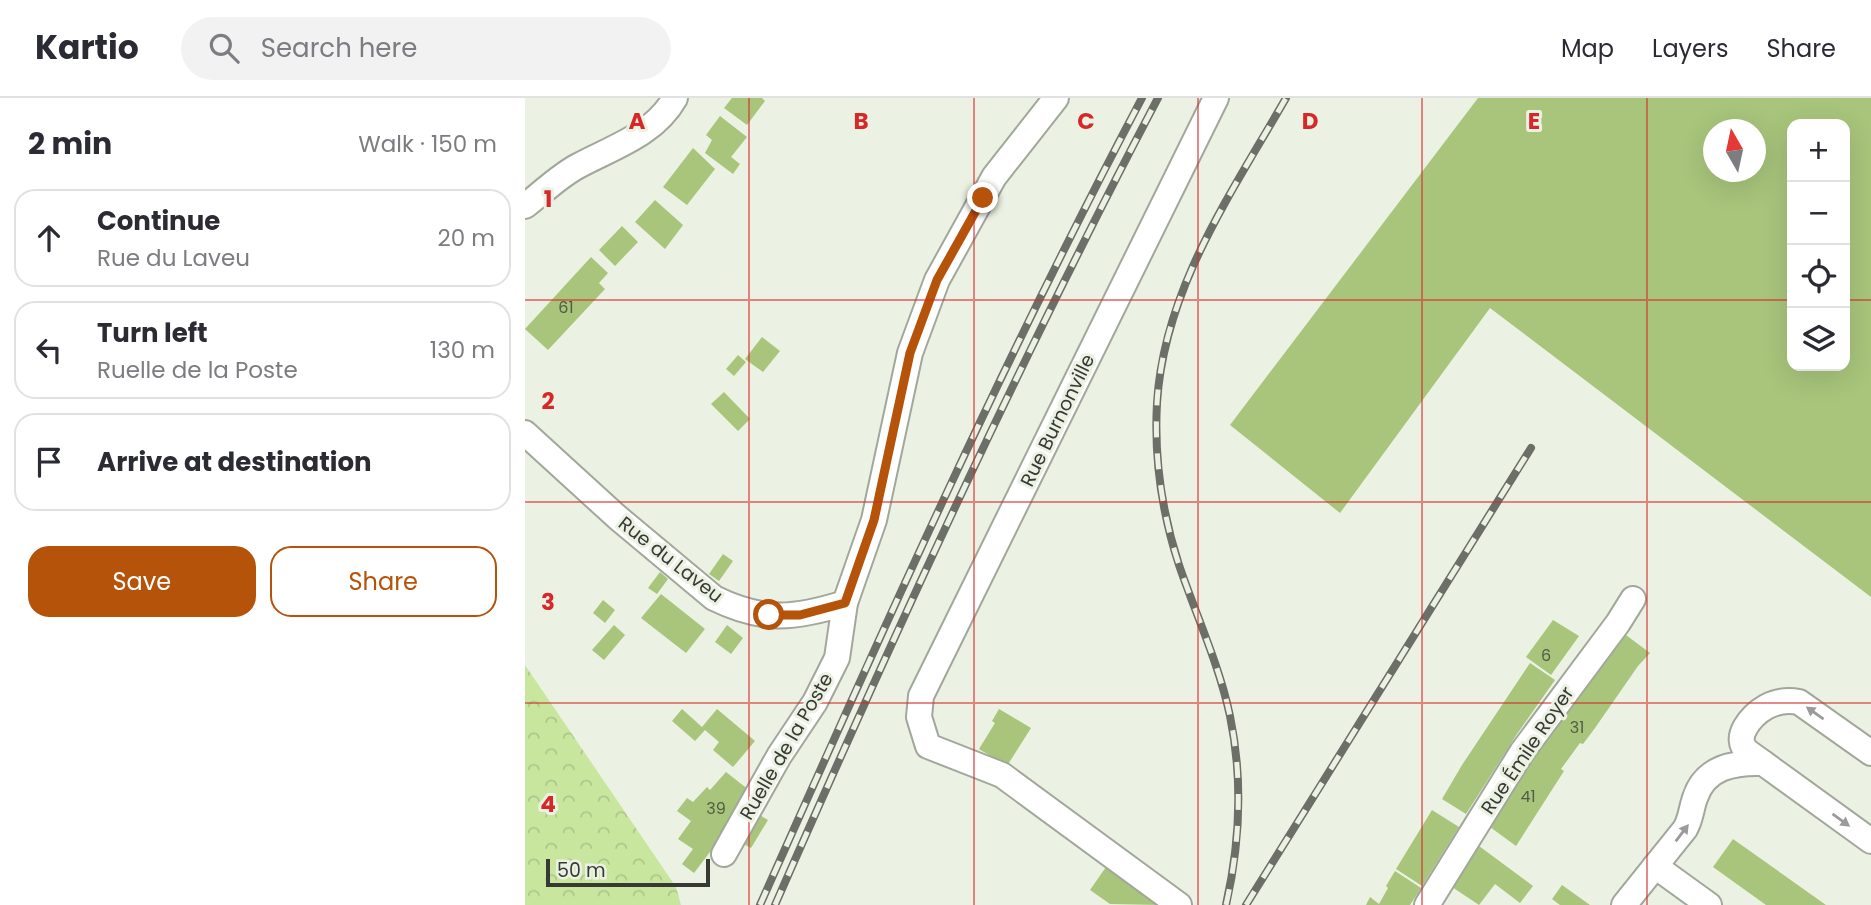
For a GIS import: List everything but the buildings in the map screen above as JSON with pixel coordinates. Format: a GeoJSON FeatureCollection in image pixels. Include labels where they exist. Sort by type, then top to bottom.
{"type":"FeatureCollection","features":[{"type":"Feature","properties":{"kind":"street"},"geometry":{"type":"LineString","coordinates":[[525,206],[575,167],[620,146],[651,126],[675,98]]}},
{"type":"Feature","properties":{"kind":"street","name":"Ruelle de la Poste"},"geometry":{"type":"LineString","coordinates":[[724,854],[779,756],[815,702],[837,658],[845,603],[874,520],[910,353],[937,280],[994,177],[1056,98]]}},
{"type":"Feature","properties":{"kind":"street","name":"Rue Burnonville"},"geometry":{"type":"LineString","coordinates":[[1179,905],[1002,775],[928,746],[919,716],[921,696],[1216,98]]}},
{"type":"Feature","properties":{"kind":"street","name":"Rue du Laveu"},"geometry":{"type":"LineString","coordinates":[[525,433],[617,517],[714,598],[755,613],[783,616],[800,615],[845,603]]}},
{"type":"Feature","properties":{"kind":"street","name":"Rue Émile Royer"},"geometry":{"type":"LineString","coordinates":[[1426,905],[1522,752],[1633,599]]}},
{"type":"Feature","properties":{"kind":"street"},"geometry":{"type":"LineString","coordinates":[[1871,753],[1799,702],[1787,700],[1766,707],[1752,718],[1744,730],[1743,748],[1871,841]]}},
{"type":"Feature","properties":{"kind":"street"},"geometry":{"type":"LineString","coordinates":[[1624,905],[1691,820],[1695,798],[1708,777],[1717,770],[1734,764],[1763,763]]}},
{"type":"Feature","properties":{"kind":"street"},"geometry":{"type":"LineString","coordinates":[[1655,866],[1709,905]]}},
{"type":"Feature","properties":{"kind":"green space"},"geometry":{"type":"Polygon","coordinates":[[[525,665],[676,887],[681,905],[525,905],[525,665]]]}},
{"type":"Feature","properties":{"kind":"railway"},"geometry":{"type":"LineString","coordinates":[[760,905],[897,599],[992,397],[1142,98]]}},
{"type":"Feature","properties":{"kind":"railway"},"geometry":{"type":"LineString","coordinates":[[775,905],[959,498],[1056,297],[1158,98]]}},
{"type":"Feature","properties":{"kind":"railway"},"geometry":{"type":"LineString","coordinates":[[1226,905],[1237,835],[1238,787],[1234,740],[1220,678],[1179,565],[1168,525],[1158,464],[1157,403],[1162,361],[1186,282],[1223,207],[1286,98]]}},
{"type":"Feature","properties":{"kind":"railway"},"geometry":{"type":"LineString","coordinates":[[1246,905],[1531,448]]}},
{"type":"Feature","properties":{"kind":"route"},"geometry":{"type":"LineString","coordinates":[[769,615],[800,615],[845,603],[874,520],[910,353],[937,280],[983,198]]}}]}
